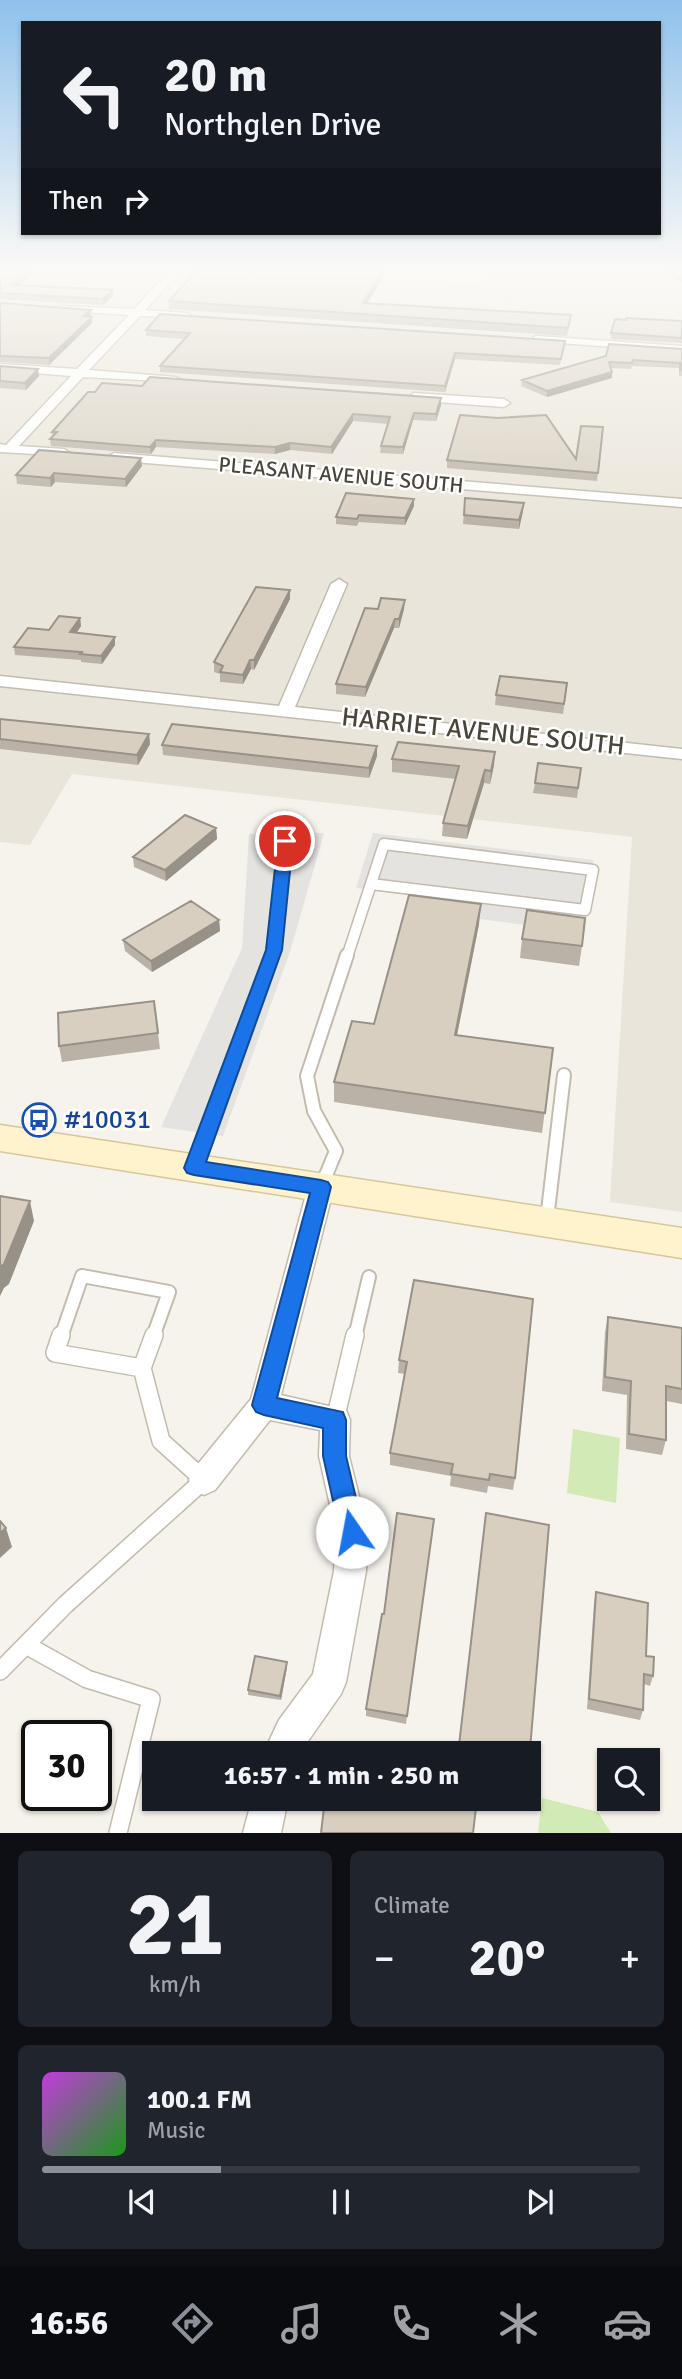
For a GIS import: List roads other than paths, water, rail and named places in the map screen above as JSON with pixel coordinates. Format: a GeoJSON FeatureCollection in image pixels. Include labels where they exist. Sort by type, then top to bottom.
{"type":"FeatureCollection","features":[{"type":"Feature","properties":{"kind":"street"},"geometry":{"type":"LineString","coordinates":[[5,448],[96,357]]}},
{"type":"Feature","properties":{"kind":"street"},"geometry":{"type":"LineString","coordinates":[[0,367],[190,381]]}},
{"type":"Feature","properties":{"kind":"street"},"geometry":{"type":"LineString","coordinates":[[395,395],[504,403]]}},
{"type":"Feature","properties":{"kind":"street"},"geometry":{"type":"LineString","coordinates":[[5,448],[78,454]]}},
{"type":"Feature","properties":{"kind":"street","name":"PLEASANT AVENUE SOUTH"},"geometry":{"type":"LineString","coordinates":[[106,456],[682,503]]}},
{"type":"Feature","properties":{"kind":"street"},"geometry":{"type":"LineString","coordinates":[[285,711],[339,584]]}},
{"type":"Feature","properties":{"kind":"street","name":"HARRIET AVENUE SOUTH"},"geometry":{"type":"LineString","coordinates":[[0,681],[682,754]]}},
{"type":"Feature","properties":{"kind":"street"},"geometry":{"type":"LineString","coordinates":[[0,1138],[682,1243]]}},
{"type":"Feature","properties":{"kind":"street"},"geometry":{"type":"LineString","coordinates":[[204,1480],[264,1405],[321,1187]]}},
{"type":"Feature","properties":{"kind":"street"},"geometry":{"type":"LineString","coordinates":[[264,1405],[335,1420],[334,1456],[352,1532],[350,1571],[329,1682],[287,1741]]}},
{"type":"Feature","properties":{"kind":"street"},"geometry":{"type":"LineString","coordinates":[[262,1833],[267,1811]]}},
{"type":"Feature","properties":{"kind":"lane"},"geometry":{"type":"LineString","coordinates":[[194,1168],[274,950],[285,841]]}},
{"type":"Feature","properties":{"kind":"lane"},"geometry":{"type":"LineString","coordinates":[[321,1187],[335,1151],[314,1111],[307,1076],[384,844],[593,870],[584,910],[371,884]]}},
{"type":"Feature","properties":{"kind":"lane"},"geometry":{"type":"LineString","coordinates":[[546,1222],[564,1075]]}},
{"type":"Feature","properties":{"kind":"lane"},"geometry":{"type":"LineString","coordinates":[[0,1671],[65,1605],[204,1480],[161,1441],[142,1368],[169,1292],[82,1276],[55,1353],[142,1368]]}},
{"type":"Feature","properties":{"kind":"lane"},"geometry":{"type":"LineString","coordinates":[[335,1420],[369,1277]]}},
{"type":"Feature","properties":{"kind":"lane"},"geometry":{"type":"LineString","coordinates":[[26,1645],[87,1678],[152,1699],[118,1833]]}},
{"type":"Feature","properties":{"kind":"place","name":"#10031"},"geometry":{"type":"Point","coordinates":[39,1120]}}]}
